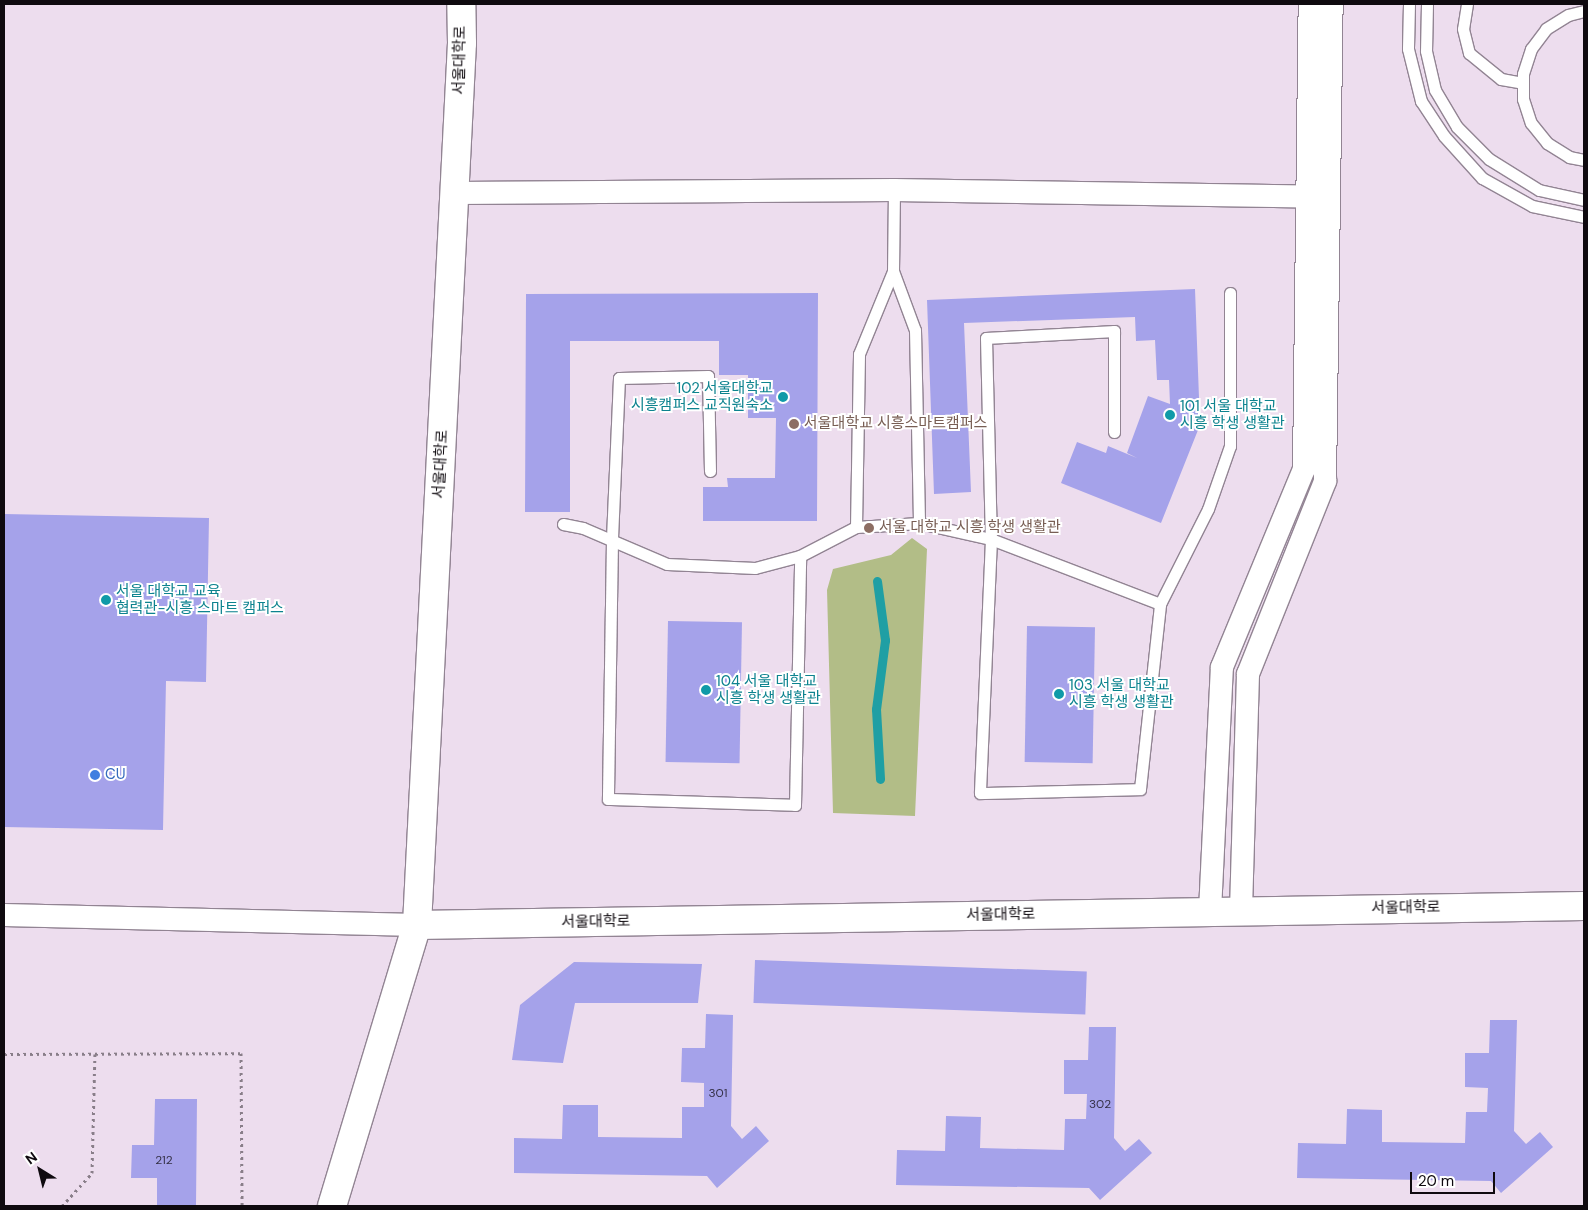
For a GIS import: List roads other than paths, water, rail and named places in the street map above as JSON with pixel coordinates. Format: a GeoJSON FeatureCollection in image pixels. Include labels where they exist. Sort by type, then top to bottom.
{"type":"FeatureCollection","features":[{"type":"Feature","properties":{"kind":"street","name":"서울대학로"},"geometry":{"type":"LineString","coordinates":[[332,1206],[417,924],[455,193],[462,43],[461,4]]}},
{"type":"Feature","properties":{"kind":"street"},"geometry":{"type":"LineString","coordinates":[[1210,911],[1222,667],[1304,469],[1306,194],[1310,4]]}},
{"type":"Feature","properties":{"kind":"street"},"geometry":{"type":"LineString","coordinates":[[1241,910],[1248,674],[1325,482],[1332,4]]}},
{"type":"Feature","properties":{"kind":"street"},"geometry":{"type":"LineString","coordinates":[[455,193],[894,190],[1306,194],[1329,198]]}},
{"type":"Feature","properties":{"kind":"street","name":"서울대학로"},"geometry":{"type":"LineString","coordinates":[[417,924],[1584,906]]}},
{"type":"Feature","properties":{"kind":"street"},"geometry":{"type":"LineString","coordinates":[[4,915],[417,924]]}},
{"type":"Feature","properties":{"kind":"lane"},"geometry":{"type":"LineString","coordinates":[[1409,4],[1408,49],[1422,101],[1444,136],[1482,178],[1532,206],[1584,217]]}},
{"type":"Feature","properties":{"kind":"lane"},"geometry":{"type":"LineString","coordinates":[[1427,4],[1426,51],[1435,90],[1456,127],[1489,159],[1539,190],[1584,200]]}},
{"type":"Feature","properties":{"kind":"lane"},"geometry":{"type":"LineString","coordinates":[[1467,4],[1463,29],[1469,53],[1501,79],[1523,83]]}},
{"type":"Feature","properties":{"kind":"lane"},"geometry":{"type":"LineString","coordinates":[[1584,11],[1568,15],[1546,29],[1531,49],[1523,83],[1523,99],[1531,123],[1547,143],[1568,157],[1584,160]]}},
{"type":"Feature","properties":{"kind":"lane"},"geometry":{"type":"LineString","coordinates":[[894,190],[893,271],[915,330],[919,523]]}},
{"type":"Feature","properties":{"kind":"lane"},"geometry":{"type":"LineString","coordinates":[[856,527],[859,354],[893,271]]}},
{"type":"Feature","properties":{"kind":"lane"},"geometry":{"type":"LineString","coordinates":[[1114,432],[1114,331],[986,338],[991,539],[980,793],[1140,790],[1160,604],[1208,509],[1230,446],[1230,293]]}},
{"type":"Feature","properties":{"kind":"lane"},"geometry":{"type":"LineString","coordinates":[[710,471],[708,376],[620,378],[612,540],[608,799],[795,805],[800,556]]}},
{"type":"Feature","properties":{"kind":"lane"},"geometry":{"type":"LineString","coordinates":[[563,524],[583,528],[667,564],[755,568],[800,556],[856,527],[919,523],[991,539],[1160,604]]}},
{"type":"Feature","properties":{"kind":"waterway"},"geometry":{"type":"LineString","coordinates":[[877,581],[885,640],[876,709],[880,779]]}},
{"type":"Feature","properties":{"kind":"place","name":"102 서울대학교 시흥캠퍼스 교직원숙소"},"geometry":{"type":"Point","coordinates":[783,397]}},
{"type":"Feature","properties":{"kind":"place","name":"101 서울 대학교 시흥 학생 생활관"},"geometry":{"type":"Point","coordinates":[1170,415]}},
{"type":"Feature","properties":{"kind":"place","name":"서울대학교 시흥스마트캠퍼스"},"geometry":{"type":"Point","coordinates":[794,424]}},
{"type":"Feature","properties":{"kind":"place","name":"서울 대학교 시흥 학생 생활관"},"geometry":{"type":"Point","coordinates":[869,528]}},
{"type":"Feature","properties":{"kind":"place","name":"서울 대학교 교육 협력관-시흥 스마트 캠퍼스"},"geometry":{"type":"Point","coordinates":[106,600]}},
{"type":"Feature","properties":{"kind":"place","name":"104 서울 대학교 시흥 학생 생활관"},"geometry":{"type":"Point","coordinates":[706,690]}},
{"type":"Feature","properties":{"kind":"place","name":"103 서울 대학교 시흥 학생 생활관"},"geometry":{"type":"Point","coordinates":[1059,694]}},
{"type":"Feature","properties":{"kind":"place","name":"CU"},"geometry":{"type":"Point","coordinates":[95,775]}}]}
